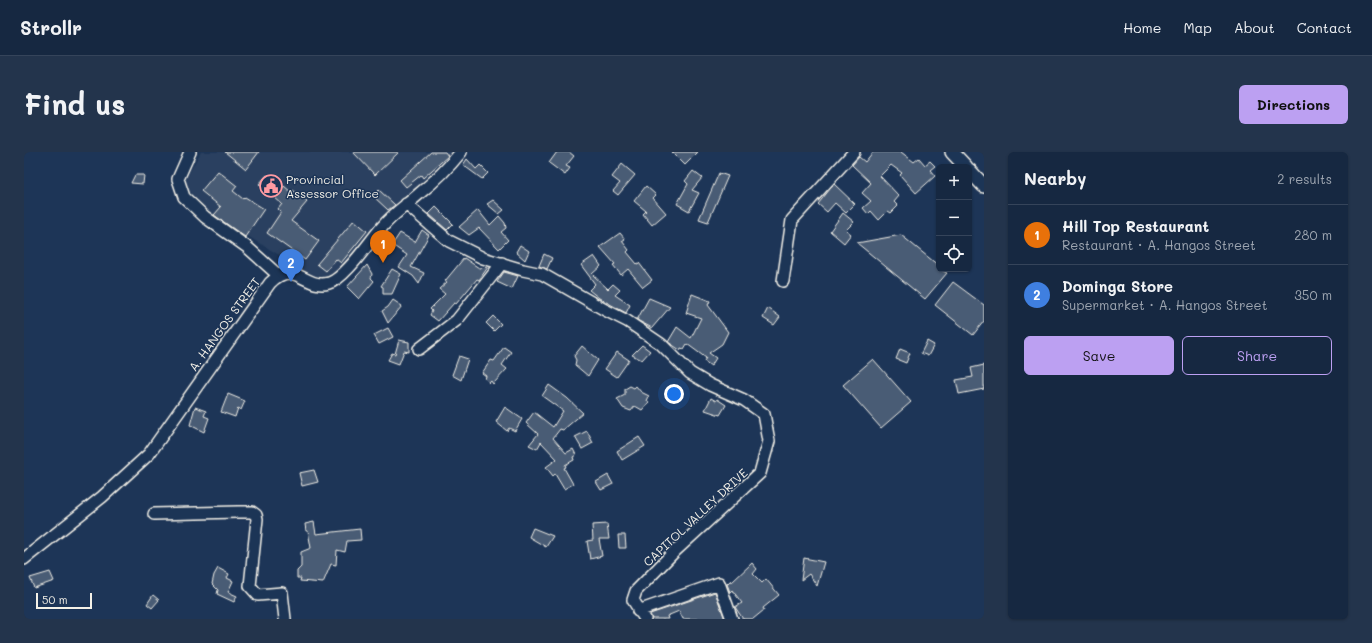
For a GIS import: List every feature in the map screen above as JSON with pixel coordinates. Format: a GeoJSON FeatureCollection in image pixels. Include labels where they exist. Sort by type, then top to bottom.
{"type":"FeatureCollection","features":[{"type":"Feature","properties":{"kind":"main road"},"geometry":{"type":"LineString","coordinates":[[952,152],[963,164]]}},
{"type":"Feature","properties":{"kind":"main road"},"geometry":{"type":"LineString","coordinates":[[972,173],[984,186]]}},
{"type":"Feature","properties":{"kind":"street"},"geometry":{"type":"LineString","coordinates":[[190,152],[178,179],[184,197],[205,217],[247,247],[278,275]]}},
{"type":"Feature","properties":{"kind":"street","name":"A. HANGOS STREET"},"geometry":{"type":"LineString","coordinates":[[24,559],[102,497],[149,454],[239,325],[270,283],[278,275],[294,273],[317,283],[329,283],[338,278],[383,226],[450,166],[461,152]]}},
{"type":"Feature","properties":{"kind":"street"},"geometry":{"type":"LineString","coordinates":[[783,281],[792,220],[854,152]]}},
{"type":"Feature","properties":{"kind":"street","name":"CAPITOL VALLEY DRIVE"},"geometry":{"type":"LineString","coordinates":[[406,204],[449,241],[483,258],[542,274],[627,321],[661,344],[690,373],[710,385],[744,400],[764,414],[769,441],[760,473],[675,551],[636,591],[633,600],[642,615]]}},
{"type":"Feature","properties":{"kind":"street"},"geometry":{"type":"LineString","coordinates":[[419,349],[457,320],[502,263]]}},
{"type":"Feature","properties":{"kind":"street"},"geometry":{"type":"LineString","coordinates":[[154,514],[252,512],[256,515],[257,519],[250,586],[258,595],[282,593],[285,619]]}},
{"type":"Feature","properties":{"kind":"street"},"geometry":{"type":"LineString","coordinates":[[642,615],[719,583],[732,619]]}},
{"type":"Feature","properties":{"kind":"shaded area"},"geometry":{"type":"Polygon","coordinates":[[[201,152],[458,152],[337,274],[320,282],[296,265],[209,213],[182,185],[201,152]]]}},
{"type":"Feature","properties":{"kind":"building"},"geometry":{"type":"Polygon","coordinates":[[[225,152],[259,152],[246,169],[225,152]]]}},
{"type":"Feature","properties":{"kind":"building"},"geometry":{"type":"Polygon","coordinates":[[[353,152],[399,152],[375,175],[353,152]]]}},
{"type":"Feature","properties":{"kind":"building"},"geometry":{"type":"Polygon","coordinates":[[[431,152],[445,152],[448,156],[423,178],[421,175],[406,187],[400,180],[431,152]]]}},
{"type":"Feature","properties":{"kind":"building"},"geometry":{"type":"Polygon","coordinates":[[[557,152],[569,152],[574,156],[566,166],[570,168],[565,175],[549,163],[557,152]]]}},
{"type":"Feature","properties":{"kind":"building"},"geometry":{"type":"Polygon","coordinates":[[[672,152],[698,152],[685,165],[672,152]]]}},
{"type":"Feature","properties":{"kind":"building"},"geometry":{"type":"Polygon","coordinates":[[[873,152],[901,152],[914,162],[919,158],[925,165],[930,161],[935,166],[930,170],[935,176],[916,193],[900,175],[902,173],[891,165],[880,176],[899,196],[894,202],[898,206],[891,213],[888,211],[879,220],[871,211],[868,214],[863,208],[871,201],[862,193],[871,183],[852,165],[859,157],[865,162],[873,152]]]}},
{"type":"Feature","properties":{"kind":"building"},"geometry":{"type":"Polygon","coordinates":[[[467,159],[476,169],[480,165],[488,173],[482,179],[463,165],[467,159]]]}},
{"type":"Feature","properties":{"kind":"building"},"geometry":{"type":"Polygon","coordinates":[[[622,164],[635,175],[618,195],[613,191],[620,183],[612,177],[622,164]]]}},
{"type":"Feature","properties":{"kind":"building"},"geometry":{"type":"Polygon","coordinates":[[[218,171],[237,186],[233,191],[243,199],[245,197],[264,209],[245,237],[214,215],[221,207],[201,191],[218,171]]]}},
{"type":"Feature","properties":{"kind":"building"},"geometry":{"type":"Polygon","coordinates":[[[693,171],[702,178],[692,190],[699,193],[689,211],[677,204],[688,184],[685,181],[693,171]]]}},
{"type":"Feature","properties":{"kind":"building"},"geometry":{"type":"Polygon","coordinates":[[[719,173],[728,176],[708,222],[699,219],[719,173]]]}},
{"type":"Feature","properties":{"kind":"building"},"geometry":{"type":"Polygon","coordinates":[[[135,175],[144,175],[143,184],[131,183],[135,175]]]}},
{"type":"Feature","properties":{"kind":"building"},"geometry":{"type":"Polygon","coordinates":[[[267,175],[282,189],[284,186],[291,192],[293,190],[307,202],[291,221],[319,241],[305,260],[267,233],[281,212],[278,209],[282,204],[259,184],[267,175]]]}},
{"type":"Feature","properties":{"kind":"building"},"geometry":{"type":"Polygon","coordinates":[[[834,184],[855,204],[846,213],[835,203],[827,212],[818,204],[834,184]]]}},
{"type":"Feature","properties":{"kind":"building"},"geometry":{"type":"Polygon","coordinates":[[[646,186],[656,195],[653,198],[666,213],[652,225],[643,214],[646,211],[634,201],[646,186]]]}},
{"type":"Feature","properties":{"kind":"building"},"geometry":{"type":"Polygon","coordinates":[[[379,190],[395,205],[388,210],[373,196],[379,190]]]}},
{"type":"Feature","properties":{"kind":"building"},"geometry":{"type":"Polygon","coordinates":[[[493,200],[504,210],[499,214],[487,204],[493,200]]]}},
{"type":"Feature","properties":{"kind":"building"},"geometry":{"type":"Polygon","coordinates":[[[436,207],[453,224],[447,230],[429,214],[436,207]]]}},
{"type":"Feature","properties":{"kind":"building"},"geometry":{"type":"Polygon","coordinates":[[[478,210],[490,225],[499,216],[505,223],[506,228],[501,232],[508,240],[499,249],[479,228],[469,235],[459,227],[478,210]]]}},
{"type":"Feature","properties":{"kind":"building"},"geometry":{"type":"Polygon","coordinates":[[[843,213],[854,222],[846,230],[851,234],[844,243],[830,231],[843,213]]]}},
{"type":"Feature","properties":{"kind":"building"},"geometry":{"type":"Polygon","coordinates":[[[354,220],[367,231],[341,263],[336,259],[326,271],[317,264],[354,220]]]}},
{"type":"Feature","properties":{"kind":"building"},"geometry":{"type":"Polygon","coordinates":[[[422,230],[429,235],[411,267],[424,273],[419,284],[413,276],[399,267],[407,255],[392,245],[400,233],[415,242],[422,230]]]}},
{"type":"Feature","properties":{"kind":"building"},"geometry":{"type":"Polygon","coordinates":[[[620,233],[625,239],[622,241],[629,250],[627,252],[637,264],[639,263],[652,280],[643,287],[628,269],[621,275],[613,265],[615,264],[600,247],[620,233]]]}},
{"type":"Feature","properties":{"kind":"building"},"geometry":{"type":"Polygon","coordinates":[[[901,235],[936,264],[936,272],[947,273],[925,299],[857,243],[901,235]]]}},
{"type":"Feature","properties":{"kind":"building"},"geometry":{"type":"Polygon","coordinates":[[[520,245],[529,251],[525,260],[516,252],[520,245]]]}},
{"type":"Feature","properties":{"kind":"building"},"geometry":{"type":"Polygon","coordinates":[[[544,254],[552,258],[547,269],[539,266],[544,254]]]}},
{"type":"Feature","properties":{"kind":"building"},"geometry":{"type":"Polygon","coordinates":[[[594,256],[601,266],[592,274],[608,289],[613,284],[620,290],[615,295],[630,305],[626,313],[599,298],[589,290],[595,284],[581,265],[594,256]]]}},
{"type":"Feature","properties":{"kind":"building"},"geometry":{"type":"Polygon","coordinates":[[[464,258],[479,268],[488,267],[479,280],[477,279],[456,304],[454,303],[438,321],[430,315],[432,311],[430,309],[445,294],[439,289],[447,282],[445,281],[464,258]]]}},
{"type":"Feature","properties":{"kind":"building"},"geometry":{"type":"Polygon","coordinates":[[[367,265],[372,274],[371,278],[374,281],[359,299],[347,287],[367,265]]]}},
{"type":"Feature","properties":{"kind":"building"},"geometry":{"type":"Polygon","coordinates":[[[392,269],[401,274],[392,294],[383,294],[383,287],[381,286],[392,269]]]}},
{"type":"Feature","properties":{"kind":"building"},"geometry":{"type":"Polygon","coordinates":[[[504,272],[518,276],[512,289],[497,282],[504,272]]]}},
{"type":"Feature","properties":{"kind":"building"},"geometry":{"type":"Polygon","coordinates":[[[953,282],[984,305],[984,321],[973,335],[935,305],[953,282]]]}},
{"type":"Feature","properties":{"kind":"building"},"geometry":{"type":"Polygon","coordinates":[[[692,294],[710,301],[708,305],[728,332],[722,344],[709,353],[716,358],[711,366],[704,361],[706,358],[687,344],[684,349],[681,348],[680,350],[668,342],[677,327],[691,338],[701,318],[686,313],[692,294]]]}},
{"type":"Feature","properties":{"kind":"building"},"geometry":{"type":"Polygon","coordinates":[[[649,298],[670,307],[652,328],[637,320],[649,298]]]}},
{"type":"Feature","properties":{"kind":"building"},"geometry":{"type":"Polygon","coordinates":[[[393,300],[402,306],[388,323],[382,311],[388,307],[393,300]]]}},
{"type":"Feature","properties":{"kind":"building"},"geometry":{"type":"Polygon","coordinates":[[[768,308],[780,317],[774,325],[763,318],[768,308]]]}},
{"type":"Feature","properties":{"kind":"building"},"geometry":{"type":"Polygon","coordinates":[[[493,316],[501,324],[494,331],[486,323],[493,316]]]}},
{"type":"Feature","properties":{"kind":"building"},"geometry":{"type":"Polygon","coordinates":[[[388,328],[393,337],[379,344],[374,335],[388,328]]]}},
{"type":"Feature","properties":{"kind":"building"},"geometry":{"type":"Polygon","coordinates":[[[399,340],[409,342],[409,352],[404,351],[399,364],[388,360],[392,353],[395,354],[399,340]]]}},
{"type":"Feature","properties":{"kind":"building"},"geometry":{"type":"Polygon","coordinates":[[[927,341],[934,345],[928,356],[921,353],[927,341]]]}},
{"type":"Feature","properties":{"kind":"building"},"geometry":{"type":"Polygon","coordinates":[[[642,345],[650,351],[642,360],[632,355],[642,345]]]}},
{"type":"Feature","properties":{"kind":"building"},"geometry":{"type":"Polygon","coordinates":[[[582,346],[598,360],[588,376],[575,365],[576,360],[574,356],[582,346]]]}},
{"type":"Feature","properties":{"kind":"building"},"geometry":{"type":"Polygon","coordinates":[[[504,347],[511,352],[502,365],[507,369],[493,384],[491,381],[489,383],[485,379],[486,376],[482,373],[491,360],[494,361],[504,347]]]}},
{"type":"Feature","properties":{"kind":"building"},"geometry":{"type":"Polygon","coordinates":[[[900,349],[910,353],[906,363],[896,359],[900,349]]]}},
{"type":"Feature","properties":{"kind":"building"},"geometry":{"type":"Polygon","coordinates":[[[617,352],[629,360],[617,377],[605,369],[617,352]]]}},
{"type":"Feature","properties":{"kind":"building"},"geometry":{"type":"Polygon","coordinates":[[[459,356],[468,359],[461,380],[452,375],[459,356]]]}},
{"type":"Feature","properties":{"kind":"building"},"geometry":{"type":"Polygon","coordinates":[[[873,359],[911,402],[881,428],[843,385],[873,359]]]}},
{"type":"Feature","properties":{"kind":"building"},"geometry":{"type":"Polygon","coordinates":[[[984,365],[984,389],[959,394],[956,380],[973,377],[971,368],[984,365]]]}},
{"type":"Feature","properties":{"kind":"building"},"geometry":{"type":"Polygon","coordinates":[[[549,385],[567,398],[583,413],[563,430],[560,429],[553,438],[566,453],[573,449],[576,455],[573,457],[574,460],[565,465],[566,467],[564,468],[573,484],[564,489],[555,474],[553,476],[546,467],[557,459],[541,442],[537,449],[529,445],[538,434],[526,423],[534,412],[553,427],[563,411],[542,396],[549,385]]]}},
{"type":"Feature","properties":{"kind":"building"},"geometry":{"type":"Polygon","coordinates":[[[630,386],[634,388],[636,386],[641,392],[649,396],[647,401],[649,402],[642,410],[635,406],[631,411],[623,408],[617,399],[625,395],[625,389],[630,386]]]}},
{"type":"Feature","properties":{"kind":"building"},"geometry":{"type":"Polygon","coordinates":[[[228,394],[245,401],[241,410],[238,408],[235,417],[221,412],[228,394]]]}},
{"type":"Feature","properties":{"kind":"building"},"geometry":{"type":"Polygon","coordinates":[[[711,398],[716,401],[717,399],[726,405],[720,415],[705,410],[711,398]]]}},
{"type":"Feature","properties":{"kind":"building"},"geometry":{"type":"Polygon","coordinates":[[[195,407],[206,411],[204,416],[209,418],[204,432],[190,425],[195,407]]]}},
{"type":"Feature","properties":{"kind":"building"},"geometry":{"type":"Polygon","coordinates":[[[505,407],[522,419],[515,431],[509,428],[507,431],[496,422],[505,407]]]}},
{"type":"Feature","properties":{"kind":"building"},"geometry":{"type":"Polygon","coordinates":[[[587,431],[593,443],[582,449],[575,437],[587,431]]]}},
{"type":"Feature","properties":{"kind":"building"},"geometry":{"type":"Polygon","coordinates":[[[639,437],[645,446],[622,460],[617,451],[639,437]]]}},
{"type":"Feature","properties":{"kind":"building"},"geometry":{"type":"Polygon","coordinates":[[[314,470],[318,482],[302,486],[299,473],[314,470]]]}},
{"type":"Feature","properties":{"kind":"building"},"geometry":{"type":"Polygon","coordinates":[[[608,475],[613,484],[601,490],[596,482],[608,475]]]}},
{"type":"Feature","properties":{"kind":"building"},"geometry":{"type":"Polygon","coordinates":[[[314,522],[316,534],[360,529],[361,540],[347,541],[345,552],[337,550],[336,565],[331,564],[323,583],[300,581],[301,578],[297,578],[297,571],[301,567],[301,552],[311,548],[308,531],[306,531],[305,524],[314,522]]]}},
{"type":"Feature","properties":{"kind":"building"},"geometry":{"type":"Polygon","coordinates":[[[607,524],[609,539],[599,539],[602,556],[590,559],[587,541],[593,540],[592,525],[607,524]]]}},
{"type":"Feature","properties":{"kind":"building"},"geometry":{"type":"Polygon","coordinates":[[[533,528],[553,536],[546,547],[529,537],[533,528]]]}},
{"type":"Feature","properties":{"kind":"building"},"geometry":{"type":"Polygon","coordinates":[[[618,535],[625,535],[626,548],[619,548],[618,535]]]}},
{"type":"Feature","properties":{"kind":"building"},"geometry":{"type":"Polygon","coordinates":[[[804,558],[824,562],[817,586],[809,574],[801,580],[804,558]]]}},
{"type":"Feature","properties":{"kind":"building"},"geometry":{"type":"Polygon","coordinates":[[[752,563],[757,569],[753,574],[762,583],[766,579],[779,595],[763,608],[764,610],[753,619],[743,619],[735,607],[742,603],[732,590],[730,592],[727,584],[731,580],[732,582],[752,563]]]}},
{"type":"Feature","properties":{"kind":"building"},"geometry":{"type":"Polygon","coordinates":[[[218,568],[229,574],[227,578],[233,581],[228,592],[237,596],[234,602],[217,594],[218,590],[212,584],[214,575],[218,568]]]}},
{"type":"Feature","properties":{"kind":"building"},"geometry":{"type":"Polygon","coordinates":[[[50,572],[54,581],[34,588],[30,578],[50,572]]]}},
{"type":"Feature","properties":{"kind":"building"},"geometry":{"type":"Polygon","coordinates":[[[715,592],[725,619],[683,619],[679,611],[667,616],[668,619],[652,619],[650,614],[715,592]]]}},
{"type":"Feature","properties":{"kind":"building"},"geometry":{"type":"Polygon","coordinates":[[[153,595],[159,600],[152,608],[147,604],[153,595]]]}},
{"type":"Feature","properties":{"kind":"place","name":"Provincial Assessor Office"},"geometry":{"type":"Point","coordinates":[271,186]}},
{"type":"Feature","properties":{"kind":"place","name":"Hill Top Restaurant"},"geometry":{"type":"Point","coordinates":[383,263]}},
{"type":"Feature","properties":{"kind":"place","name":"Dominga Store"},"geometry":{"type":"Point","coordinates":[291,282]}}]}
